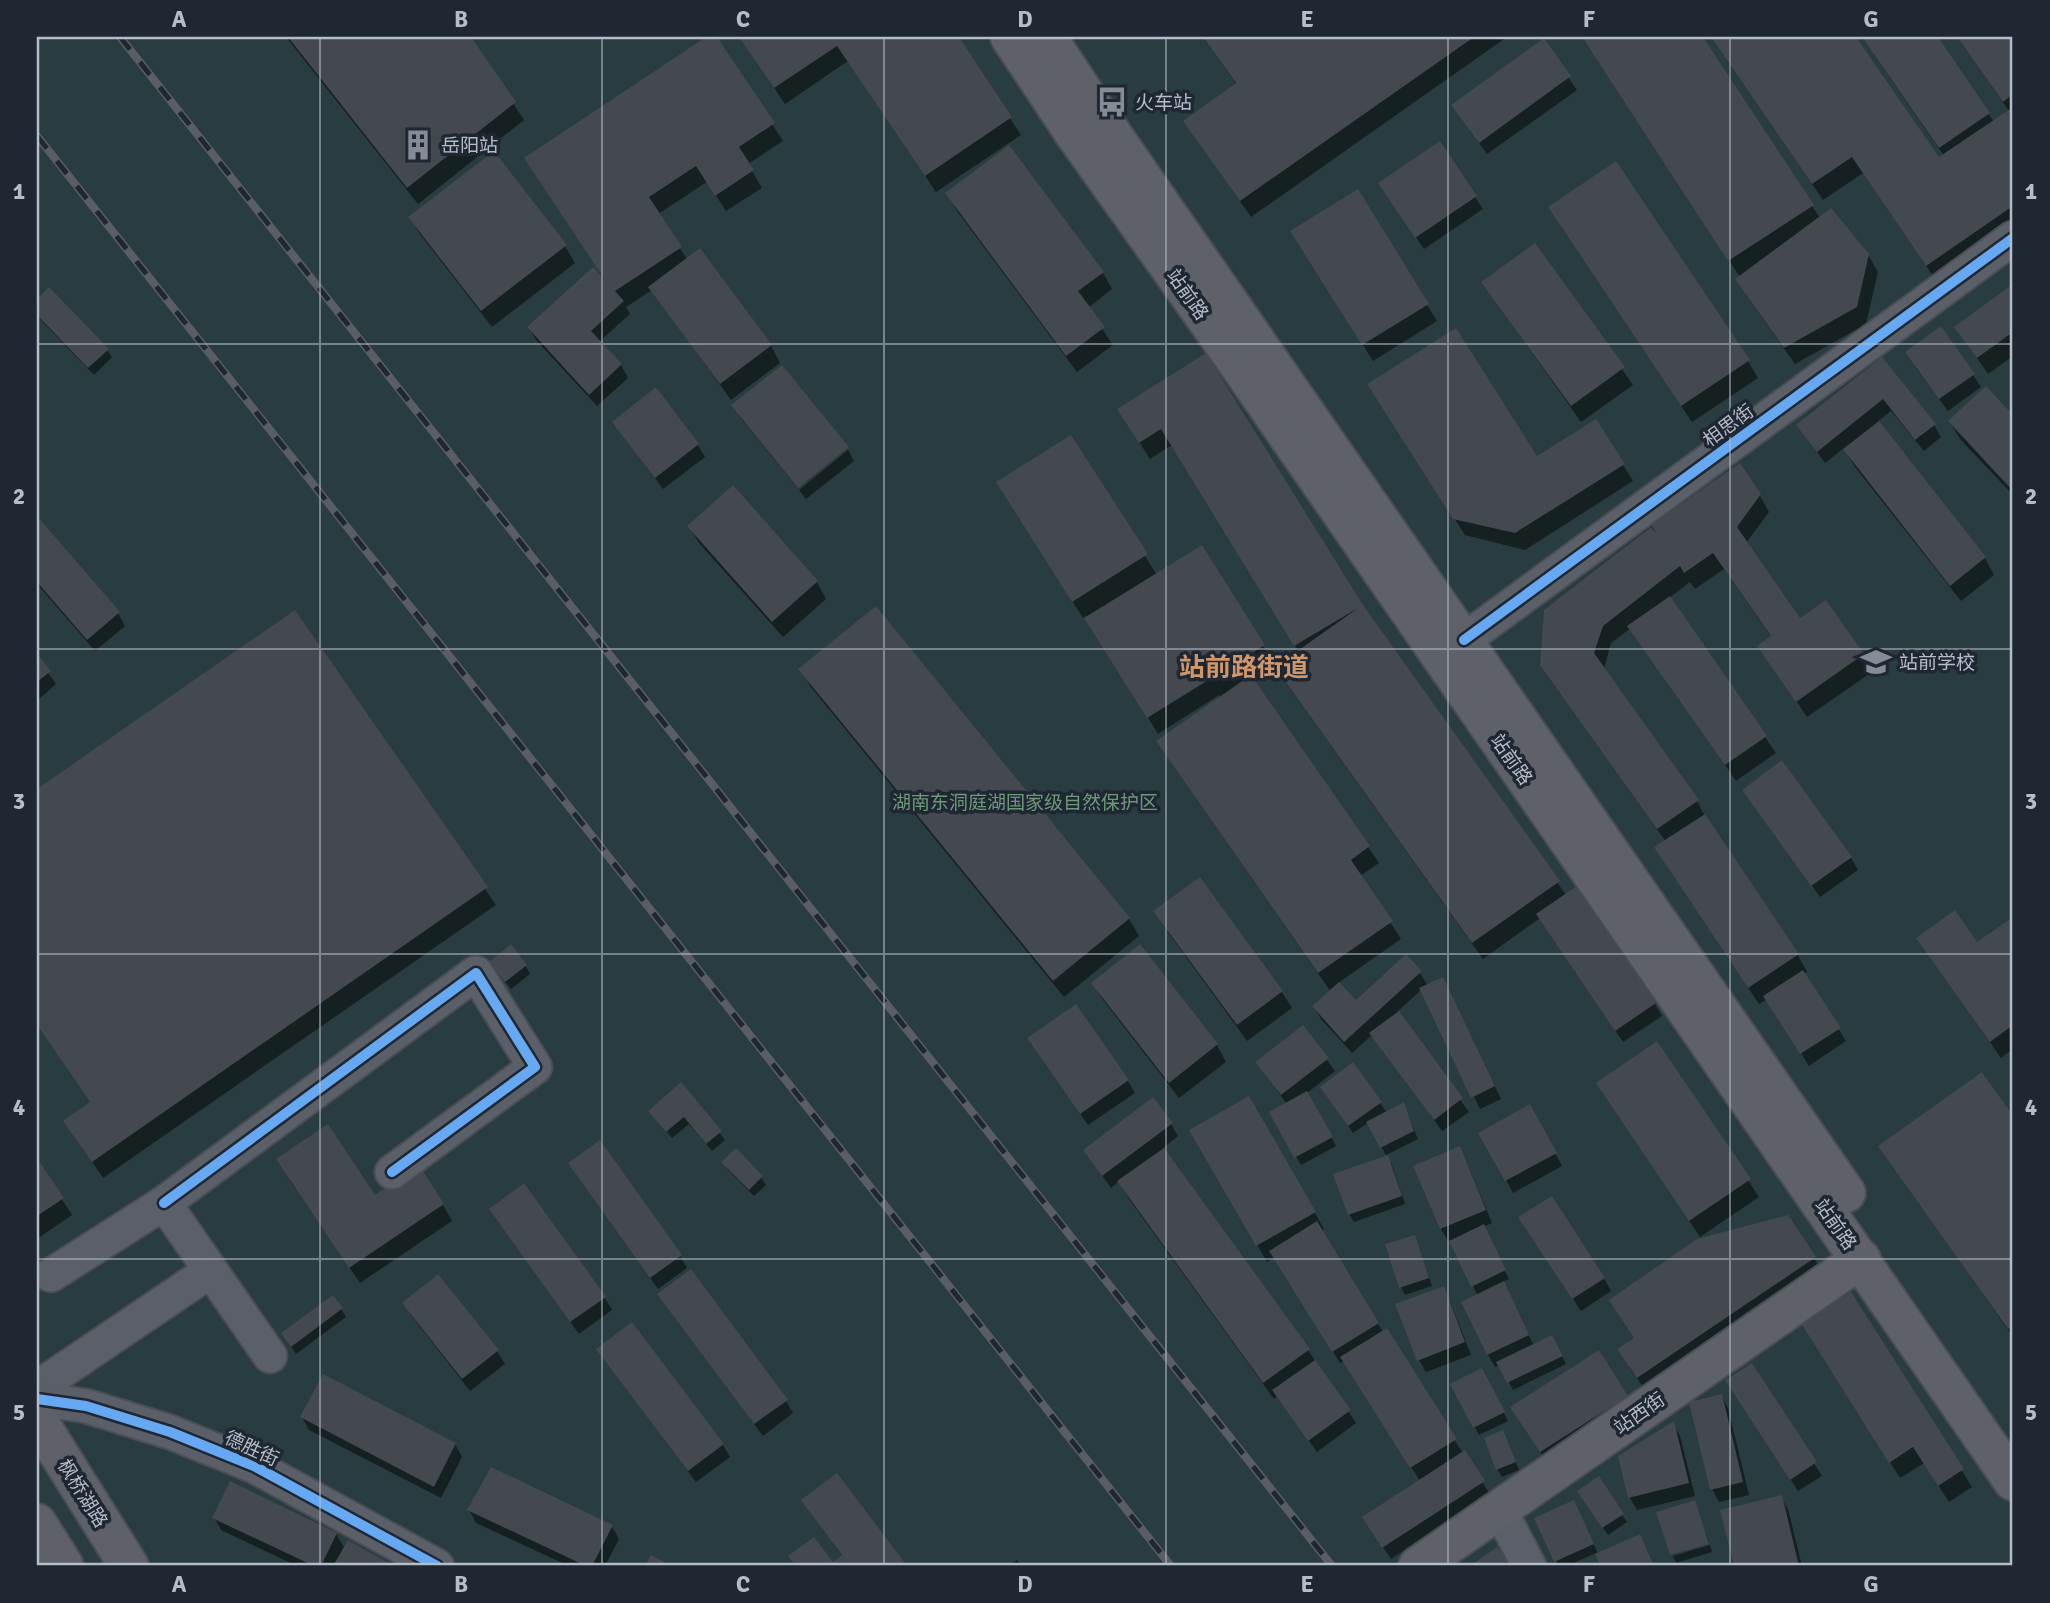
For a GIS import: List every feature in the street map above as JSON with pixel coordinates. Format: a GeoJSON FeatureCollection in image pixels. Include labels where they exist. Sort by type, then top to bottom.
{"type":"FeatureCollection","features":[{"type":"Feature","properties":{"kind":"main road","name":"站前路"},"geometry":{"type":"LineString","coordinates":[[1010,37],[1074,133],[1861,1259],[2013,1482]]}},
{"type":"Feature","properties":{"kind":"main road","name":"站前路"},"geometry":{"type":"LineString","coordinates":[[1047,37],[1810,1139],[2013,1441]]}},
{"type":"Feature","properties":{"kind":"main road","name":"站西街"},"geometry":{"type":"LineString","coordinates":[[1418,1566],[1861,1259]]}},
{"type":"Feature","properties":{"kind":"main road","name":"枫桥湖路"},"geometry":{"type":"LineString","coordinates":[[37,1419],[129,1566]]}},
{"type":"Feature","properties":{"kind":"main road"},"geometry":{"type":"LineString","coordinates":[[37,1523],[64,1566]]}},
{"type":"Feature","properties":{"kind":"street","name":"相思街"},"geometry":{"type":"LineString","coordinates":[[1464,640],[2013,238]]}},
{"type":"Feature","properties":{"kind":"street"},"geometry":{"type":"LineString","coordinates":[[51,1275],[164,1203],[476,973],[535,1067],[392,1172]]}},
{"type":"Feature","properties":{"kind":"street"},"geometry":{"type":"LineString","coordinates":[[164,1203],[270,1356]]}},
{"type":"Feature","properties":{"kind":"street"},"geometry":{"type":"LineString","coordinates":[[37,1388],[210,1271]]}},
{"type":"Feature","properties":{"kind":"street","name":"德胜街"},"geometry":{"type":"LineString","coordinates":[[37,1399],[86,1406],[170,1432],[254,1466],[437,1566]]}},
{"type":"Feature","properties":{"kind":"street"},"geometry":{"type":"LineString","coordinates":[[1500,1510],[1529,1566]]}},
{"type":"Feature","properties":{"kind":"green space","name":"湖南东洞庭湖国家级自然保护区"},"geometry":{"type":"Polygon","coordinates":[[[37,37],[2013,37],[2013,1566],[37,1566],[37,37]]]}},
{"type":"Feature","properties":{"kind":"building","name":"岳阳站"},"geometry":{"type":"Polygon","coordinates":[[[288,37],[471,37],[516,102],[407,188],[288,37]]]}},
{"type":"Feature","properties":{"kind":"building"},"geometry":{"type":"Polygon","coordinates":[[[706,37],[717,37],[775,123],[739,147],[754,170],[715,196],[696,166],[649,197],[682,247],[615,291],[624,301],[591,331],[622,364],[589,395],[527,327],[593,267],[605,280],[524,158],[706,37]]]}},
{"type":"Feature","properties":{"kind":"building"},"geometry":{"type":"Polygon","coordinates":[[[739,37],[959,37],[1012,117],[925,176],[837,46],[774,88],[739,37]]]}},
{"type":"Feature","properties":{"kind":"building"},"geometry":{"type":"Polygon","coordinates":[[[1203,37],[1474,37],[1240,201],[1183,121],[1236,83],[1203,37]]]}},
{"type":"Feature","properties":{"kind":"building"},"geometry":{"type":"Polygon","coordinates":[[[1582,37],[1703,37],[1814,205],[1728,261],[1582,37]]]}},
{"type":"Feature","properties":{"kind":"building"},"geometry":{"type":"Polygon","coordinates":[[[1711,37],[1856,37],[1939,157],[2013,107],[2013,206],[1926,266],[1852,157],[1812,184],[1711,37]]]}},
{"type":"Feature","properties":{"kind":"building"},"geometry":{"type":"Polygon","coordinates":[[[1862,37],[1938,37],[1990,113],[1939,148],[1862,37]]]}},
{"type":"Feature","properties":{"kind":"building"},"geometry":{"type":"Polygon","coordinates":[[[1957,37],[2013,37],[2013,94],[2003,102],[1957,37]]]}},
{"type":"Feature","properties":{"kind":"building"},"geometry":{"type":"Polygon","coordinates":[[[1544,38],[1571,76],[1479,143],[1451,105],[1544,38]]]}},
{"type":"Feature","properties":{"kind":"building"},"geometry":{"type":"Polygon","coordinates":[[[1440,141],[1477,196],[1415,238],[1378,183],[1440,141]]]}},
{"type":"Feature","properties":{"kind":"building"},"geometry":{"type":"Polygon","coordinates":[[[1009,145],[1104,272],[1078,291],[1105,327],[1066,356],[945,193],[1009,145]]]}},
{"type":"Feature","properties":{"kind":"building"},"geometry":{"type":"Polygon","coordinates":[[[494,151],[567,245],[481,311],[408,217],[494,151]]]}},
{"type":"Feature","properties":{"kind":"building"},"geometry":{"type":"Polygon","coordinates":[[[1616,161],[1750,360],[1681,406],[1548,207],[1616,161]]]}},
{"type":"Feature","properties":{"kind":"building"},"geometry":{"type":"Polygon","coordinates":[[[1358,189],[1429,304],[1362,345],[1290,231],[1358,189]]]}},
{"type":"Feature","properties":{"kind":"building"},"geometry":{"type":"Polygon","coordinates":[[[1831,208],[1869,254],[1857,307],[1784,348],[1735,279],[1831,208]]]}},
{"type":"Feature","properties":{"kind":"building"},"geometry":{"type":"Polygon","coordinates":[[[1535,243],[1625,367],[1571,406],[1481,282],[1535,243]]]}},
{"type":"Feature","properties":{"kind":"building"},"geometry":{"type":"Polygon","coordinates":[[[700,248],[772,345],[720,384],[648,287],[700,248]]]}},
{"type":"Feature","properties":{"kind":"building"},"geometry":{"type":"Polygon","coordinates":[[[2013,284],[2013,332],[1977,358],[1954,327],[2013,284]]]}},
{"type":"Feature","properties":{"kind":"building"},"geometry":{"type":"Polygon","coordinates":[[[49,287],[109,349],[88,368],[37,315],[37,299],[49,287]]]}},
{"type":"Feature","properties":{"kind":"building"},"geometry":{"type":"Polygon","coordinates":[[[1941,326],[1975,374],[1939,399],[1905,352],[1941,326]]]}},
{"type":"Feature","properties":{"kind":"building"},"geometry":{"type":"Polygon","coordinates":[[[1456,328],[1537,456],[1596,419],[1625,464],[1515,533],[1453,519],[1367,384],[1456,328]]]}},
{"type":"Feature","properties":{"kind":"building"},"geometry":{"type":"Polygon","coordinates":[[[1206,353],[1363,605],[1560,881],[1472,943],[1275,667],[1358,608],[1294,646],[1161,429],[1139,443],[1117,409],[1206,353]]]}},
{"type":"Feature","properties":{"kind":"building"},"geometry":{"type":"Polygon","coordinates":[[[1882,357],[1936,424],[1915,440],[1883,399],[1817,452],[1796,425],[1882,357]]]}},
{"type":"Feature","properties":{"kind":"building"},"geometry":{"type":"Polygon","coordinates":[[[782,365],[849,447],[798,488],[731,405],[782,365]]]}},
{"type":"Feature","properties":{"kind":"building"},"geometry":{"type":"Polygon","coordinates":[[[1986,386],[2013,415],[2013,491],[1948,421],[1986,386]]]}},
{"type":"Feature","properties":{"kind":"building"},"geometry":{"type":"Polygon","coordinates":[[[656,387],[699,444],[655,478],[612,422],[656,387]]]}},
{"type":"Feature","properties":{"kind":"building"},"geometry":{"type":"Polygon","coordinates":[[[1879,421],[1986,557],[1950,586],[1843,449],[1879,421]]]}},
{"type":"Feature","properties":{"kind":"building"},"geometry":{"type":"Polygon","coordinates":[[[1071,435],[1148,554],[1072,602],[996,482],[1071,435]]]}},
{"type":"Feature","properties":{"kind":"building"},"geometry":{"type":"Polygon","coordinates":[[[1740,463],[1761,494],[1737,527],[1800,618],[1826,600],[1864,654],[1796,702],[1757,646],[1771,636],[1713,553],[1684,573],[1680,566],[1603,626],[1594,653],[1699,800],[1657,829],[1540,665],[1544,610],[1651,527],[1656,533],[1651,525],[1740,463]]]}},
{"type":"Feature","properties":{"kind":"building"},"geometry":{"type":"Polygon","coordinates":[[[733,485],[818,581],[772,622],[687,526],[733,485]]]}},
{"type":"Feature","properties":{"kind":"building"},"geometry":{"type":"Polygon","coordinates":[[[37,516],[120,612],[87,640],[37,582],[37,516]]]}},
{"type":"Feature","properties":{"kind":"building"},"geometry":{"type":"Polygon","coordinates":[[[1202,545],[1265,645],[1147,718],[1084,618],[1202,545]]]}},
{"type":"Feature","properties":{"kind":"building"},"geometry":{"type":"Polygon","coordinates":[[[1670,596],[1767,736],[1725,765],[1627,626],[1670,596]]]}},
{"type":"Feature","properties":{"kind":"building"},"geometry":{"type":"Polygon","coordinates":[[[876,606],[1130,918],[1053,981],[798,669],[876,606]]]}},
{"type":"Feature","properties":{"kind":"building"},"geometry":{"type":"Polygon","coordinates":[[[295,610],[488,887],[92,1162],[63,1121],[90,1102],[37,1025],[37,789],[295,610]]]}},
{"type":"Feature","properties":{"kind":"building"},"geometry":{"type":"Polygon","coordinates":[[[37,654],[51,671],[37,682],[37,654]]]}},
{"type":"Feature","properties":{"kind":"building"},"geometry":{"type":"Polygon","coordinates":[[[1251,675],[1370,846],[1351,860],[1393,921],[1318,973],[1156,741],[1251,675]]]}},
{"type":"Feature","properties":{"kind":"building"},"geometry":{"type":"Polygon","coordinates":[[[1782,760],[1852,857],[1811,886],[1742,790],[1782,760]]]}},
{"type":"Feature","properties":{"kind":"building"},"geometry":{"type":"Polygon","coordinates":[[[1705,814],[1799,954],[1748,988],[1654,847],[1705,814]]]}},
{"type":"Feature","properties":{"kind":"building"},"geometry":{"type":"Polygon","coordinates":[[[1200,877],[1283,991],[1237,1025],[1153,911],[1200,877]]]}},
{"type":"Feature","properties":{"kind":"building"},"geometry":{"type":"Polygon","coordinates":[[[1577,886],[1656,1003],[1615,1031],[1536,914],[1577,886]]]}},
{"type":"Feature","properties":{"kind":"building"},"geometry":{"type":"Polygon","coordinates":[[[1955,910],[1977,942],[2013,917],[2013,1025],[1990,1042],[1916,938],[1955,910]]]}},
{"type":"Feature","properties":{"kind":"building"},"geometry":{"type":"Polygon","coordinates":[[[511,944],[527,965],[505,982],[489,962],[511,944]]]}},
{"type":"Feature","properties":{"kind":"building"},"geometry":{"type":"Polygon","coordinates":[[[1140,944],[1218,1044],[1169,1083],[1091,983],[1140,944]]]}},
{"type":"Feature","properties":{"kind":"building"},"geometry":{"type":"Polygon","coordinates":[[[1406,954],[1422,971],[1344,1042],[1312,1006],[1339,982],[1356,1000],[1406,954]]]}},
{"type":"Feature","properties":{"kind":"building"},"geometry":{"type":"Polygon","coordinates":[[[1803,970],[1841,1028],[1800,1054],[1763,996],[1803,970]]]}},
{"type":"Feature","properties":{"kind":"building"},"geometry":{"type":"Polygon","coordinates":[[[1443,977],[1495,1086],[1471,1098],[1419,988],[1443,977]]]}},
{"type":"Feature","properties":{"kind":"building"},"geometry":{"type":"Polygon","coordinates":[[[1076,1004],[1129,1080],[1080,1114],[1027,1038],[1076,1004]]]}},
{"type":"Feature","properties":{"kind":"building"},"geometry":{"type":"Polygon","coordinates":[[[1399,1011],[1463,1098],[1434,1120],[1369,1033],[1399,1011]]]}},
{"type":"Feature","properties":{"kind":"building"},"geometry":{"type":"Polygon","coordinates":[[[1303,1025],[1329,1058],[1281,1095],[1255,1062],[1303,1025]]]}},
{"type":"Feature","properties":{"kind":"building"},"geometry":{"type":"Polygon","coordinates":[[[1657,1041],[1751,1179],[1689,1221],[1596,1083],[1657,1041]]]}},
{"type":"Feature","properties":{"kind":"building"},"geometry":{"type":"Polygon","coordinates":[[[1353,1062],[1382,1102],[1348,1126],[1320,1087],[1353,1062]]]}},
{"type":"Feature","properties":{"kind":"building"},"geometry":{"type":"Polygon","coordinates":[[[1982,1072],[2013,1116],[2013,1325],[2008,1329],[1878,1146],[1982,1072]]]}},
{"type":"Feature","properties":{"kind":"building"},"geometry":{"type":"Polygon","coordinates":[[[681,1082],[722,1131],[706,1144],[684,1117],[666,1132],[648,1111],[681,1082]]]}},
{"type":"Feature","properties":{"kind":"building"},"geometry":{"type":"Polygon","coordinates":[[[1307,1091],[1333,1137],[1294,1158],[1269,1112],[1307,1091]]]}},
{"type":"Feature","properties":{"kind":"building"},"geometry":{"type":"Polygon","coordinates":[[[1249,1096],[1316,1212],[1256,1246],[1189,1130],[1249,1096]]]}},
{"type":"Feature","properties":{"kind":"building"},"geometry":{"type":"Polygon","coordinates":[[[1153,1097],[1173,1123],[1102,1176],[1083,1150],[1153,1097]]]}},
{"type":"Feature","properties":{"kind":"building"},"geometry":{"type":"Polygon","coordinates":[[[1404,1102],[1414,1131],[1380,1148],[1366,1122],[1404,1102]]]}},
{"type":"Feature","properties":{"kind":"building"},"geometry":{"type":"Polygon","coordinates":[[[1530,1104],[1557,1153],[1505,1181],[1478,1133],[1530,1104]]]}},
{"type":"Feature","properties":{"kind":"building"},"geometry":{"type":"Polygon","coordinates":[[[328,1124],[375,1195],[419,1165],[444,1204],[349,1268],[276,1159],[328,1124]]]}},
{"type":"Feature","properties":{"kind":"building"},"geometry":{"type":"Polygon","coordinates":[[[600,1140],[682,1255],[650,1278],[568,1163],[600,1140]]]}},
{"type":"Feature","properties":{"kind":"building"},"geometry":{"type":"Polygon","coordinates":[[[1460,1146],[1486,1210],[1440,1229],[1413,1166],[1460,1146]]]}},
{"type":"Feature","properties":{"kind":"building"},"geometry":{"type":"Polygon","coordinates":[[[736,1148],[763,1176],[749,1190],[721,1162],[736,1148]]]}},
{"type":"Feature","properties":{"kind":"building"},"geometry":{"type":"Polygon","coordinates":[[[1164,1148],[1310,1349],[1263,1383],[1117,1181],[1164,1148]]]}},
{"type":"Feature","properties":{"kind":"building"},"geometry":{"type":"Polygon","coordinates":[[[1388,1155],[1402,1196],[1348,1215],[1333,1174],[1388,1155]]]}},
{"type":"Feature","properties":{"kind":"building"},"geometry":{"type":"Polygon","coordinates":[[[37,1158],[64,1198],[37,1216],[37,1158]]]}},
{"type":"Feature","properties":{"kind":"building"},"geometry":{"type":"Polygon","coordinates":[[[524,1183],[606,1297],[570,1322],[489,1209],[524,1183]]]}},
{"type":"Feature","properties":{"kind":"building"},"geometry":{"type":"Polygon","coordinates":[[[1552,1196],[1605,1278],[1572,1299],[1518,1217],[1552,1196]]]}},
{"type":"Feature","properties":{"kind":"building"},"geometry":{"type":"Polygon","coordinates":[[[1788,1215],[1816,1257],[1637,1378],[1617,1349],[1634,1338],[1609,1300],[1697,1239],[1788,1215]]]}},
{"type":"Feature","properties":{"kind":"building"},"geometry":{"type":"Polygon","coordinates":[[[1317,1221],[1379,1323],[1332,1352],[1269,1251],[1317,1221]]]}},
{"type":"Feature","properties":{"kind":"building"},"geometry":{"type":"Polygon","coordinates":[[[1484,1224],[1506,1270],[1471,1287],[1449,1241],[1484,1224]]]}},
{"type":"Feature","properties":{"kind":"building"},"geometry":{"type":"Polygon","coordinates":[[[1415,1235],[1429,1278],[1399,1288],[1385,1244],[1415,1235]]]}},
{"type":"Feature","properties":{"kind":"building"},"geometry":{"type":"Polygon","coordinates":[[[691,1269],[788,1400],[754,1424],[657,1294],[691,1269]]]}},
{"type":"Feature","properties":{"kind":"building"},"geometry":{"type":"Polygon","coordinates":[[[438,1274],[499,1350],[462,1379],[402,1303],[438,1274]]]}},
{"type":"Feature","properties":{"kind":"building"},"geometry":{"type":"Polygon","coordinates":[[[1504,1281],[1529,1335],[1487,1355],[1461,1302],[1504,1281]]]}},
{"type":"Feature","properties":{"kind":"building"},"geometry":{"type":"Polygon","coordinates":[[[1444,1286],[1465,1342],[1417,1361],[1395,1304],[1444,1286]]]}},
{"type":"Feature","properties":{"kind":"building"},"geometry":{"type":"Polygon","coordinates":[[[1851,1292],[1964,1469],[1938,1486],[1913,1447],[1889,1463],[1801,1323],[1851,1292]]]}},
{"type":"Feature","properties":{"kind":"building"},"geometry":{"type":"Polygon","coordinates":[[[333,1295],[343,1308],[291,1347],[281,1333],[333,1295]]]}},
{"type":"Feature","properties":{"kind":"building"},"geometry":{"type":"Polygon","coordinates":[[[632,1322],[724,1444],[688,1471],[596,1349],[632,1322]]]}},
{"type":"Feature","properties":{"kind":"building"},"geometry":{"type":"Polygon","coordinates":[[[1387,1328],[1457,1439],[1410,1468],[1340,1357],[1387,1328]]]}},
{"type":"Feature","properties":{"kind":"building"},"geometry":{"type":"Polygon","coordinates":[[[1552,1335],[1563,1356],[1507,1383],[1496,1362],[1552,1335]]]}},
{"type":"Feature","properties":{"kind":"building"},"geometry":{"type":"Polygon","coordinates":[[[1599,1350],[1628,1396],[1540,1452],[1510,1407],[1599,1350]]]}},
{"type":"Feature","properties":{"kind":"building"},"geometry":{"type":"Polygon","coordinates":[[[1315,1360],[1351,1410],[1308,1441],[1272,1390],[1315,1360]]]}},
{"type":"Feature","properties":{"kind":"building"},"geometry":{"type":"Polygon","coordinates":[[[1752,1363],[1817,1462],[1790,1480],[1725,1380],[1752,1363]]]}},
{"type":"Feature","properties":{"kind":"building"},"geometry":{"type":"Polygon","coordinates":[[[1482,1368],[1505,1412],[1473,1428],[1450,1384],[1482,1368]]]}},
{"type":"Feature","properties":{"kind":"building"},"geometry":{"type":"Polygon","coordinates":[[[323,1374],[456,1443],[434,1487],[300,1417],[323,1374]]]}},
{"type":"Feature","properties":{"kind":"building"},"geometry":{"type":"Polygon","coordinates":[[[1722,1394],[1743,1482],[1710,1490],[1689,1402],[1722,1394]]]}},
{"type":"Feature","properties":{"kind":"building"},"geometry":{"type":"Polygon","coordinates":[[[1674,1421],[1689,1483],[1628,1498],[1618,1456],[1674,1421]]]}},
{"type":"Feature","properties":{"kind":"building"},"geometry":{"type":"Polygon","coordinates":[[[1503,1430],[1516,1462],[1496,1470],[1484,1438],[1503,1430]]]}},
{"type":"Feature","properties":{"kind":"building"},"geometry":{"type":"Polygon","coordinates":[[[1465,1450],[1485,1481],[1382,1548],[1362,1517],[1465,1450]]]}},
{"type":"Feature","properties":{"kind":"building"},"geometry":{"type":"Polygon","coordinates":[[[491,1467],[613,1525],[592,1566],[586,1566],[467,1510],[491,1467]]]}},
{"type":"Feature","properties":{"kind":"building"},"geometry":{"type":"Polygon","coordinates":[[[837,1473],[905,1563],[901,1566],[796,1566],[788,1556],[814,1537],[833,1562],[842,1555],[801,1500],[837,1473]]]}},
{"type":"Feature","properties":{"kind":"building"},"geometry":{"type":"Polygon","coordinates":[[[1599,1476],[1624,1514],[1602,1528],[1577,1491],[1599,1476]]]}},
{"type":"Feature","properties":{"kind":"building"},"geometry":{"type":"Polygon","coordinates":[[[230,1481],[337,1533],[321,1566],[314,1566],[212,1518],[230,1481]]]}},
{"type":"Feature","properties":{"kind":"building"},"geometry":{"type":"Polygon","coordinates":[[[1782,1495],[1799,1566],[1734,1566],[1720,1510],[1782,1495]]]}},
{"type":"Feature","properties":{"kind":"building"},"geometry":{"type":"Polygon","coordinates":[[[1574,1500],[1594,1544],[1554,1562],[1534,1518],[1574,1500]]]}},
{"type":"Feature","properties":{"kind":"building"},"geometry":{"type":"Polygon","coordinates":[[[1695,1500],[1709,1544],[1670,1555],[1656,1512],[1695,1500]]]}},
{"type":"Feature","properties":{"kind":"building"},"geometry":{"type":"Polygon","coordinates":[[[1640,1534],[1654,1566],[1600,1566],[1595,1554],[1640,1534]]]}},
{"type":"Feature","properties":{"kind":"building"},"geometry":{"type":"Polygon","coordinates":[[[348,1540],[394,1566],[333,1566],[348,1540]]]}},
{"type":"Feature","properties":{"kind":"building"},"geometry":{"type":"Polygon","coordinates":[[[1497,1547],[1512,1566],[1470,1566],[1497,1547]]]}},
{"type":"Feature","properties":{"kind":"building"},"geometry":{"type":"Polygon","coordinates":[[[651,1555],[672,1566],[645,1566],[651,1555]]]}},
{"type":"Feature","properties":{"kind":"railway"},"geometry":{"type":"LineString","coordinates":[[120,37],[1332,1566]]}},
{"type":"Feature","properties":{"kind":"railway"},"geometry":{"type":"LineString","coordinates":[[37,136],[1171,1566]]}},
{"type":"Feature","properties":{"kind":"cycle path"},"geometry":{"type":"LineString","coordinates":[[1464,640],[2013,238]]}},
{"type":"Feature","properties":{"kind":"cycle path"},"geometry":{"type":"LineString","coordinates":[[164,1203],[476,973],[535,1067],[392,1172]]}},
{"type":"Feature","properties":{"kind":"cycle path"},"geometry":{"type":"LineString","coordinates":[[37,1399],[86,1406],[170,1432],[254,1466],[437,1566]]}},
{"type":"Feature","properties":{"kind":"place","name":"火车站"},"geometry":{"type":"Point","coordinates":[1112,102]}},
{"type":"Feature","properties":{"kind":"place","name":"岳阳站"},"geometry":{"type":"Point","coordinates":[418,145]}},
{"type":"Feature","properties":{"kind":"place","name":"站前学校"},"geometry":{"type":"Point","coordinates":[1876,662]}},
{"type":"Feature","properties":{"kind":"district","name":"站前路街道"},"geometry":{"type":"Point","coordinates":[1244,667]}}]}
